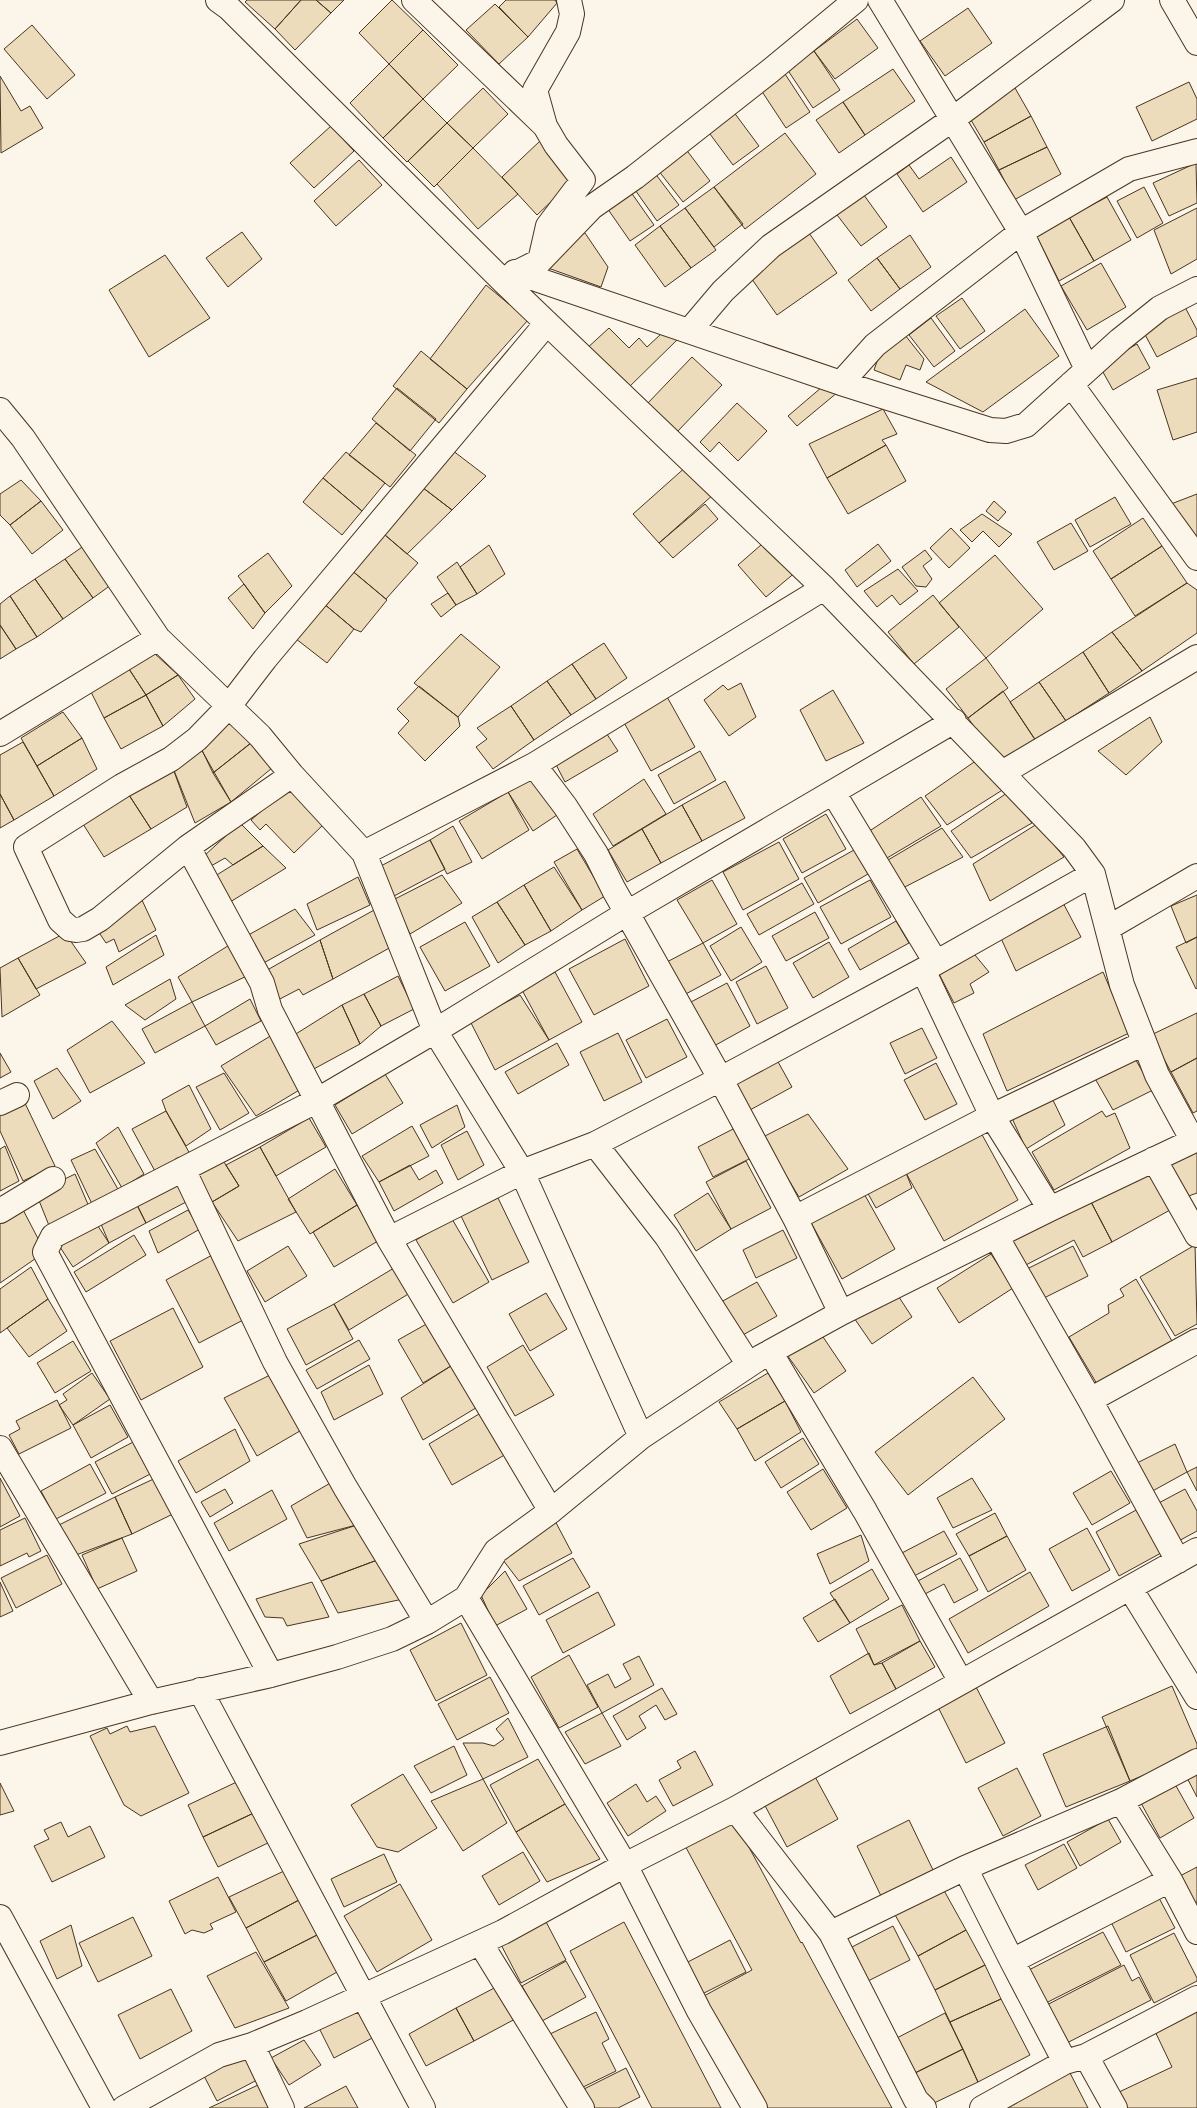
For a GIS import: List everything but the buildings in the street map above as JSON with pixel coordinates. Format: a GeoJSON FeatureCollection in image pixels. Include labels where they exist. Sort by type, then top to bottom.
{"type":"FeatureCollection","features":[{"type":"Feature","properties":{"kind":"street"},"geometry":{"type":"LineString","coordinates":[[0,1743],[151,1702],[271,1675],[392,1640],[466,1598],[496,1551],[551,1511],[641,1437],[749,1365],[840,1313],[1195,1140],[1157,1075],[1122,985],[1093,874],[1074,848],[954,721],[824,588],[546,323],[509,276],[229,8],[218,0]]}},
{"type":"Feature","properties":{"kind":"street"},"geometry":{"type":"LineString","coordinates":[[414,0],[545,126]]}},
{"type":"Feature","properties":{"kind":"street"},"geometry":{"type":"LineString","coordinates":[[540,261],[548,226],[583,180],[556,145],[545,126],[535,90],[568,32],[572,14],[569,0]]}},
{"type":"Feature","properties":{"kind":"street"},"geometry":{"type":"LineString","coordinates":[[509,276],[540,261],[592,207],[635,177],[770,71],[856,0]]}},
{"type":"Feature","properties":{"kind":"street"},"geometry":{"type":"LineString","coordinates":[[880,0],[1021,232],[1079,376],[1197,558]]}},
{"type":"Feature","properties":{"kind":"street"},"geometry":{"type":"LineString","coordinates":[[690,330],[723,291],[771,246],[954,119],[1112,0]]}},
{"type":"Feature","properties":{"kind":"street"},"geometry":{"type":"LineString","coordinates":[[1172,0],[1197,43]]}},
{"type":"Feature","properties":{"kind":"street"},"geometry":{"type":"LineString","coordinates":[[840,383],[875,345],[1021,232],[1129,169],[1197,151]]}},
{"type":"Feature","properties":{"kind":"street"},"geometry":{"type":"LineString","coordinates":[[509,276],[690,330],[840,383],[990,430],[1006,431],[1026,425],[1079,376],[1160,308],[1197,289]]}},
{"type":"Feature","properties":{"kind":"street"},"geometry":{"type":"LineString","coordinates":[[292,775],[188,847],[100,918],[82,929],[70,930],[60,920],[26,847],[122,786],[171,759],[197,739],[229,706],[265,659],[546,323]]}},
{"type":"Feature","properties":{"kind":"street"},"geometry":{"type":"LineString","coordinates":[[0,410],[23,438],[158,638],[260,736],[292,775],[364,853],[434,1031],[522,1172],[641,1437]]}},
{"type":"Feature","properties":{"kind":"street"},"geometry":{"type":"LineString","coordinates":[[364,853],[534,765],[824,588]]}},
{"type":"Feature","properties":{"kind":"street"},"geometry":{"type":"LineString","coordinates":[[0,734],[158,638]]}},
{"type":"Feature","properties":{"kind":"street"},"geometry":{"type":"LineString","coordinates":[[1002,772],[1197,657]]}},
{"type":"Feature","properties":{"kind":"street"},"geometry":{"type":"LineString","coordinates":[[271,1675],[45,1252],[53,1236],[316,1101],[627,913],[954,721]]}},
{"type":"Feature","properties":{"kind":"street"},"geometry":{"type":"LineString","coordinates":[[534,765],[565,806],[596,854],[795,1218],[840,1313]]}},
{"type":"Feature","properties":{"kind":"street"},"geometry":{"type":"LineString","coordinates":[[834,792],[929,965],[992,1116],[1050,1209]]}},
{"type":"Feature","properties":{"kind":"street"},"geometry":{"type":"LineString","coordinates":[[188,847],[262,983],[270,1010],[390,1239],[551,1511]]}},
{"type":"Feature","properties":{"kind":"street"},"geometry":{"type":"LineString","coordinates":[[390,1239],[522,1172],[595,1144],[929,965],[1093,874]]}},
{"type":"Feature","properties":{"kind":"street"},"geometry":{"type":"LineString","coordinates":[[1108,928],[1197,876]]}},
{"type":"Feature","properties":{"kind":"street"},"geometry":{"type":"LineString","coordinates":[[795,1218],[992,1116],[1144,1043]]}},
{"type":"Feature","properties":{"kind":"street"},"geometry":{"type":"LineString","coordinates":[[595,1144],[667,1237],[749,1365]]}},
{"type":"Feature","properties":{"kind":"street"},"geometry":{"type":"LineString","coordinates":[[1154,1160],[1197,1235]]}},
{"type":"Feature","properties":{"kind":"street"},"geometry":{"type":"LineString","coordinates":[[183,1170],[275,1362],[345,1487],[426,1622]]}},
{"type":"Feature","properties":{"kind":"street"},"geometry":{"type":"LineString","coordinates":[[0,1211],[53,1178]]}},
{"type":"Feature","properties":{"kind":"street"},"geometry":{"type":"LineString","coordinates":[[124,2108],[219,2055],[252,2045],[481,1944],[625,1865],[735,1809],[1187,1555],[1090,1400],[996,1236]]}},
{"type":"Feature","properties":{"kind":"street"},"geometry":{"type":"LineString","coordinates":[[1090,1400],[1197,1341]]}},
{"type":"Feature","properties":{"kind":"street"},"geometry":{"type":"LineString","coordinates":[[770,1352],[865,1511],[961,1682]]}},
{"type":"Feature","properties":{"kind":"street"},"geometry":{"type":"LineString","coordinates":[[0,1448],[151,1702]]}},
{"type":"Feature","properties":{"kind":"street"},"geometry":{"type":"LineString","coordinates":[[1130,1588],[1195,1692]]}},
{"type":"Feature","properties":{"kind":"street"},"geometry":{"type":"LineString","coordinates":[[466,1598],[625,1865],[699,2011],[755,2108]]}},
{"type":"Feature","properties":{"kind":"street"},"geometry":{"type":"LineString","coordinates":[[200,1690],[423,2108]]}},
{"type":"Feature","properties":{"kind":"street"},"geometry":{"type":"LineString","coordinates":[[831,1933],[965,1868],[1121,1801],[1197,1761]]}},
{"type":"Feature","properties":{"kind":"street"},"geometry":{"type":"LineString","coordinates":[[1121,1801],[1170,1880],[1197,1932]]}},
{"type":"Feature","properties":{"kind":"street"},"geometry":{"type":"LineString","coordinates":[[735,1809],[831,1933],[916,2100],[924,2108]]}},
{"type":"Feature","properties":{"kind":"street"},"geometry":{"type":"LineString","coordinates":[[965,1868],[1012,1961],[1076,2059],[1115,2108]]}},
{"type":"Feature","properties":{"kind":"street"},"geometry":{"type":"LineString","coordinates":[[1012,1961],[1170,1880]]}},
{"type":"Feature","properties":{"kind":"street"},"geometry":{"type":"LineString","coordinates":[[0,1917],[104,2108]]}},
{"type":"Feature","properties":{"kind":"street"},"geometry":{"type":"LineString","coordinates":[[481,1944],[582,2108]]}},
{"type":"Feature","properties":{"kind":"street"},"geometry":{"type":"LineString","coordinates":[[982,2108],[1197,1998]]}},
{"type":"Feature","properties":{"kind":"street"},"geometry":{"type":"LineString","coordinates":[[252,2045],[282,2108]]}}]}
